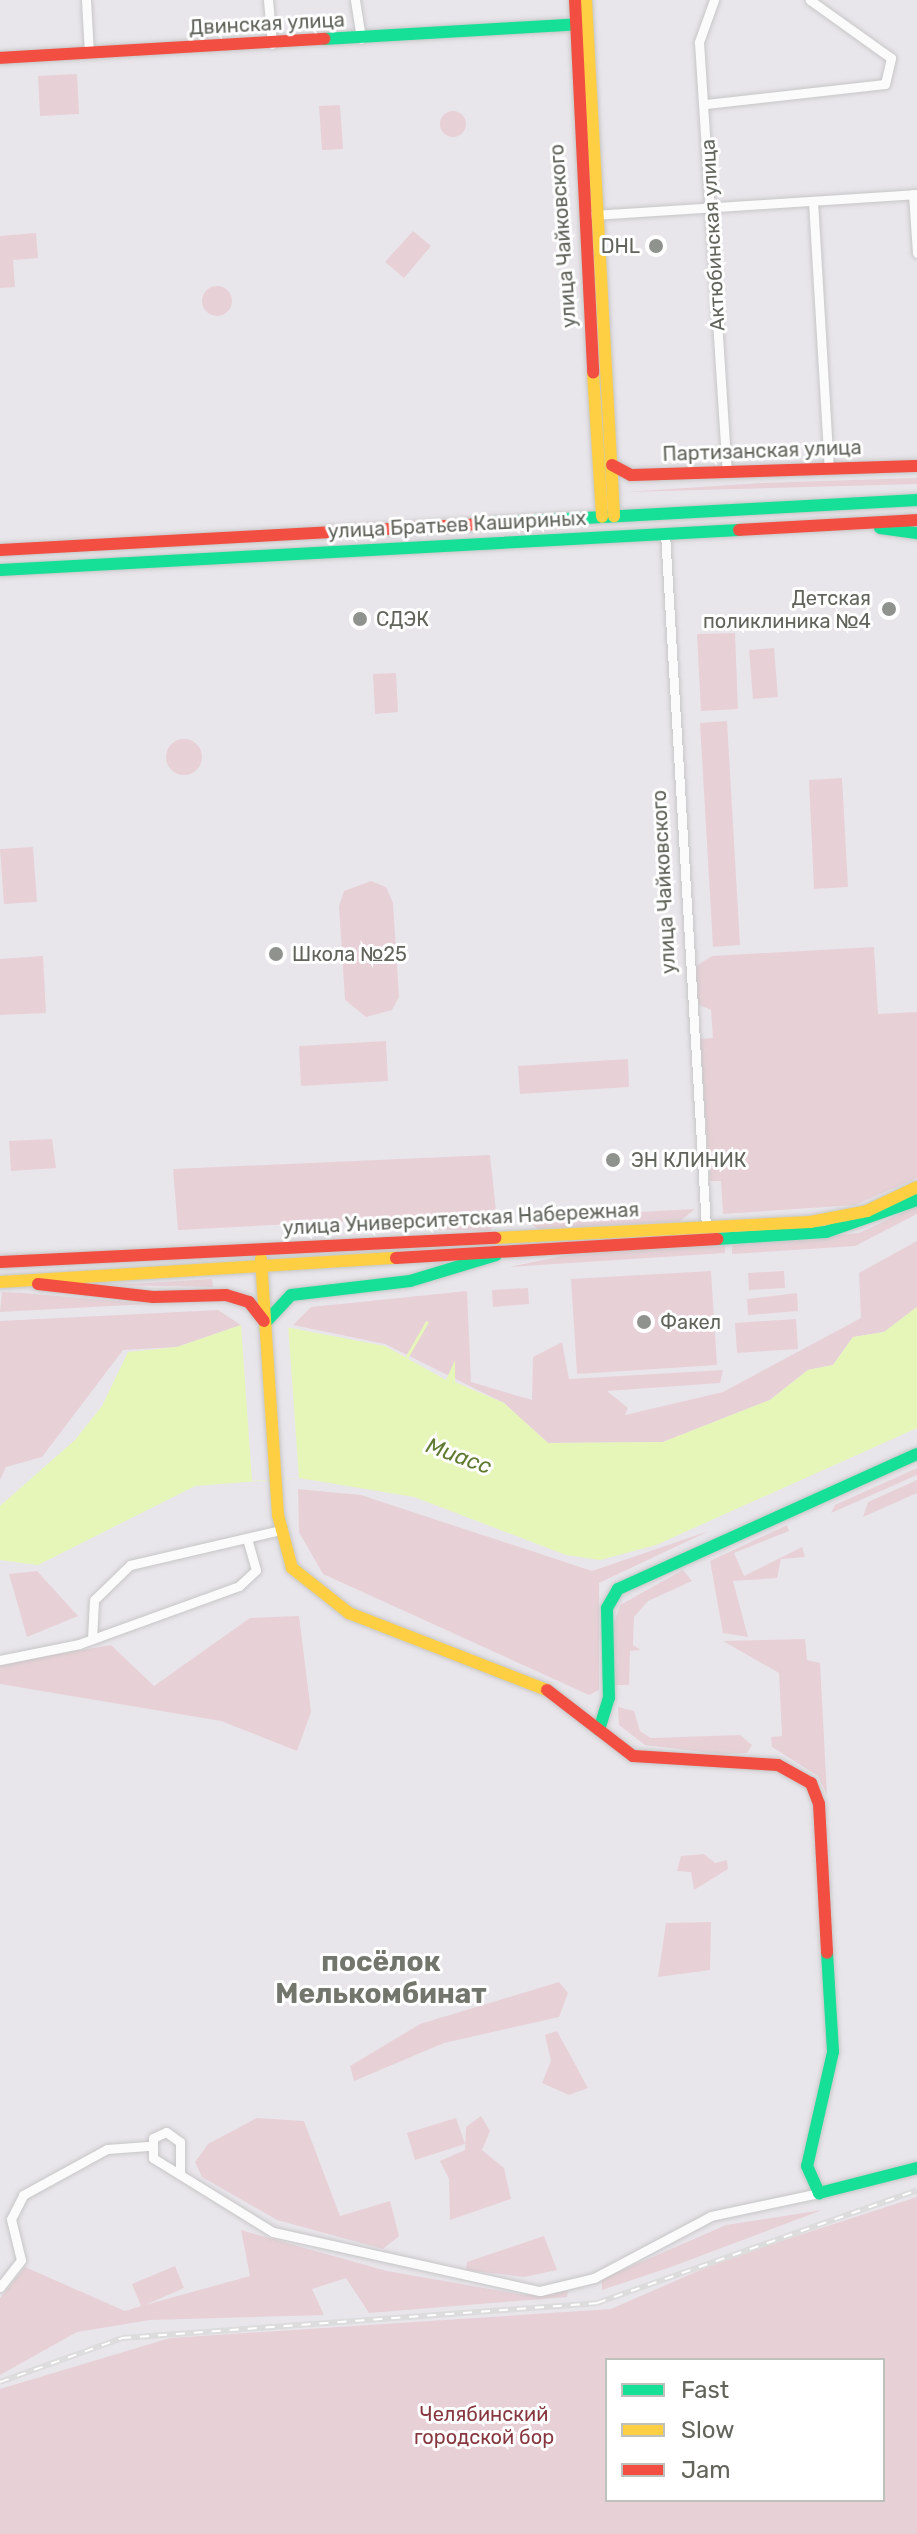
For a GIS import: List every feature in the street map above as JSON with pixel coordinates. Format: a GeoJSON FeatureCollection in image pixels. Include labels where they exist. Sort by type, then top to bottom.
{"type":"FeatureCollection","features":[{"type":"Feature","properties":{"kind":"main road","name":"улица Чайковского"},"geometry":{"type":"LineString","coordinates":[[575,0],[612,465],[608,517]]}},
{"type":"Feature","properties":{"kind":"main road","name":"улица Чайковского"},"geometry":{"type":"LineString","coordinates":[[586,0],[577,24],[608,517]]}},
{"type":"Feature","properties":{"kind":"main road","name":"Двинская улица"},"geometry":{"type":"LineString","coordinates":[[0,58],[577,24]]}},
{"type":"Feature","properties":{"kind":"main road","name":"Партизанская улица"},"geometry":{"type":"LineString","coordinates":[[612,465],[631,475],[917,466]]}},
{"type":"Feature","properties":{"kind":"main road","name":"улица Братьев Кашириных"},"geometry":{"type":"LineString","coordinates":[[0,550],[917,500]]}},
{"type":"Feature","properties":{"kind":"main road"},"geometry":{"type":"LineString","coordinates":[[608,517],[611,536]]}},
{"type":"Feature","properties":{"kind":"main road","name":"улица Братьев Кашириных"},"geometry":{"type":"LineString","coordinates":[[0,570],[917,520]]}},
{"type":"Feature","properties":{"kind":"main road"},"geometry":{"type":"LineString","coordinates":[[844,524],[917,533]]}},
{"type":"Feature","properties":{"kind":"main road","name":"улица Университетская Набережная"},"geometry":{"type":"LineString","coordinates":[[0,1262],[706,1228],[832,1219],[917,1187]]}},
{"type":"Feature","properties":{"kind":"main road","name":"улица Университетская Набережная"},"geometry":{"type":"LineString","coordinates":[[0,1282],[826,1232],[917,1200]]}},
{"type":"Feature","properties":{"kind":"main road"},"geometry":{"type":"LineString","coordinates":[[260,1248],[280,1530],[292,1568],[333,1605],[544,1688],[642,1760],[778,1765],[817,1793],[833,2052],[807,2155],[819,2193],[917,2168]]}},
{"type":"Feature","properties":{"kind":"main road"},"geometry":{"type":"LineString","coordinates":[[265,1323],[291,1295],[410,1281],[509,1251]]}},
{"type":"Feature","properties":{"kind":"main road"},"geometry":{"type":"LineString","coordinates":[[19,1281],[153,1297],[226,1295],[249,1302],[265,1323]]}},
{"type":"Feature","properties":{"kind":"main road"},"geometry":{"type":"LineString","coordinates":[[599,1730],[609,1698],[607,1608],[618,1589],[917,1454]]}},
{"type":"Feature","properties":{"kind":"street"},"geometry":{"type":"LineString","coordinates":[[86,0],[89,53]]}},
{"type":"Feature","properties":{"kind":"street"},"geometry":{"type":"LineString","coordinates":[[268,0],[272,44]]}},
{"type":"Feature","properties":{"kind":"street"},"geometry":{"type":"LineString","coordinates":[[355,0],[361,39]]}},
{"type":"Feature","properties":{"kind":"street","name":"Актюбинская улица"},"geometry":{"type":"LineString","coordinates":[[714,0],[699,42],[706,104],[727,473]]}},
{"type":"Feature","properties":{"kind":"street"},"geometry":{"type":"LineString","coordinates":[[706,104],[885,84],[891,58],[810,0]]}},
{"type":"Feature","properties":{"kind":"street"},"geometry":{"type":"LineString","coordinates":[[594,215],[915,194],[917,253]]}},
{"type":"Feature","properties":{"kind":"street"},"geometry":{"type":"LineString","coordinates":[[813,201],[829,468]]}},
{"type":"Feature","properties":{"kind":"street","name":"улица Чайковского"},"geometry":{"type":"LineString","coordinates":[[665,533],[706,1228]]}},
{"type":"Feature","properties":{"kind":"street"},"geometry":{"type":"LineString","coordinates":[[92,1639],[94,1600],[130,1565],[280,1530]]}},
{"type":"Feature","properties":{"kind":"street"},"geometry":{"type":"LineString","coordinates":[[0,1660],[92,1639],[253,1577],[247,1538]]}},
{"type":"Feature","properties":{"kind":"street"},"geometry":{"type":"LineString","coordinates":[[0,2287],[21,2260],[11,2219],[23,2195],[107,2149],[148,2146],[162,2133],[176,2136],[180,2174]]}},
{"type":"Feature","properties":{"kind":"street"},"geometry":{"type":"LineString","coordinates":[[148,2146],[153,2158],[273,2232],[540,2291],[594,2278],[711,2216],[819,2193]]}},
{"type":"Feature","properties":{"kind":"green space"},"geometry":{"type":"Polygon","coordinates":[[[77,74],[79,114],[40,116],[38,76],[77,74]]]}},
{"type":"Feature","properties":{"kind":"green space"},"geometry":{"type":"Polygon","coordinates":[[[340,105],[343,149],[322,150],[319,106],[340,105]]]}},
{"type":"Feature","properties":{"kind":"green space"},"geometry":{"type":"Polygon","coordinates":[[[453,111],[462,115],[466,124],[462,133],[453,137],[444,133],[440,124],[444,115],[453,111]]]}},
{"type":"Feature","properties":{"kind":"green space"},"geometry":{"type":"Polygon","coordinates":[[[413,231],[431,246],[404,278],[385,262],[413,231]]]}},
{"type":"Feature","properties":{"kind":"green space"},"geometry":{"type":"Polygon","coordinates":[[[36,233],[38,258],[13,260],[15,287],[0,288],[0,236],[36,233]]]}},
{"type":"Feature","properties":{"kind":"green space"},"geometry":{"type":"Polygon","coordinates":[[[217,286],[228,290],[232,301],[228,312],[217,316],[206,312],[202,301],[206,290],[217,286]]]}},
{"type":"Feature","properties":{"kind":"green space"},"geometry":{"type":"Polygon","coordinates":[[[917,478],[917,484],[625,492],[761,483],[917,478]]]}},
{"type":"Feature","properties":{"kind":"green space"},"geometry":{"type":"Polygon","coordinates":[[[735,633],[738,709],[701,711],[697,634],[735,633]]]}},
{"type":"Feature","properties":{"kind":"green space"},"geometry":{"type":"Polygon","coordinates":[[[774,648],[778,697],[753,699],[749,650],[774,648]]]}},
{"type":"Feature","properties":{"kind":"green space"},"geometry":{"type":"Polygon","coordinates":[[[396,673],[398,712],[375,714],[373,674],[396,673]]]}},
{"type":"Feature","properties":{"kind":"green space"},"geometry":{"type":"Polygon","coordinates":[[[727,721],[740,945],[713,947],[700,723],[727,721]]]}},
{"type":"Feature","properties":{"kind":"green space"},"geometry":{"type":"Polygon","coordinates":[[[184,739],[197,744],[202,757],[197,770],[184,775],[171,770],[166,757],[171,744],[184,739]]]}},
{"type":"Feature","properties":{"kind":"green space"},"geometry":{"type":"Polygon","coordinates":[[[842,778],[848,887],[814,889],[809,780],[842,778]]]}},
{"type":"Feature","properties":{"kind":"green space"},"geometry":{"type":"Polygon","coordinates":[[[33,847],[37,902],[4,904],[0,849],[33,847]]]}},
{"type":"Feature","properties":{"kind":"green space"},"geometry":{"type":"Polygon","coordinates":[[[371,881],[386,887],[393,903],[399,997],[392,1010],[366,1017],[345,1000],[339,906],[344,891],[371,881]]]}},
{"type":"Feature","properties":{"kind":"green space"},"geometry":{"type":"Polygon","coordinates":[[[874,947],[878,1014],[917,1012],[917,1178],[855,1205],[723,1214],[721,1181],[710,1181],[700,1039],[713,1038],[711,1010],[697,1004],[696,966],[712,956],[874,947]]]}},
{"type":"Feature","properties":{"kind":"green space"},"geometry":{"type":"Polygon","coordinates":[[[43,956],[46,1013],[0,1015],[0,959],[43,956]]]}},
{"type":"Feature","properties":{"kind":"green space"},"geometry":{"type":"Polygon","coordinates":[[[386,1041],[388,1081],[301,1086],[299,1046],[386,1041]]]}},
{"type":"Feature","properties":{"kind":"green space"},"geometry":{"type":"Polygon","coordinates":[[[628,1059],[629,1087],[520,1094],[518,1066],[628,1059]]]}},
{"type":"Feature","properties":{"kind":"green space"},"geometry":{"type":"Polygon","coordinates":[[[52,1139],[56,1168],[11,1171],[9,1141],[52,1139]]]}},
{"type":"Feature","properties":{"kind":"green space"},"geometry":{"type":"Polygon","coordinates":[[[490,1155],[497,1220],[490,1231],[376,1228],[437,1223],[371,1220],[178,1230],[173,1169],[490,1155]]]}},
{"type":"Feature","properties":{"kind":"green space"},"geometry":{"type":"Polygon","coordinates":[[[917,1206],[917,1214],[855,1246],[732,1254],[732,1245],[859,1233],[917,1206]]]}},
{"type":"Feature","properties":{"kind":"green space"},"geometry":{"type":"Polygon","coordinates":[[[695,1209],[679,1222],[537,1229],[528,1218],[695,1209]]]}},
{"type":"Feature","properties":{"kind":"green space"},"geometry":{"type":"Polygon","coordinates":[[[917,1241],[917,1307],[884,1332],[853,1337],[833,1365],[808,1370],[770,1400],[663,1442],[548,1443],[504,1403],[385,1344],[293,1325],[311,1307],[467,1291],[471,1382],[532,1400],[533,1357],[562,1342],[569,1379],[723,1370],[720,1383],[607,1391],[628,1408],[625,1415],[723,1392],[861,1318],[859,1273],[917,1241]]]}},
{"type":"Feature","properties":{"kind":"green space"},"geometry":{"type":"Polygon","coordinates":[[[725,1245],[725,1253],[509,1267],[572,1254],[725,1245]]]}},
{"type":"Feature","properties":{"kind":"green space","name":"Факел"},"geometry":{"type":"Polygon","coordinates":[[[711,1271],[717,1365],[577,1374],[571,1279],[711,1271]]]}},
{"type":"Feature","properties":{"kind":"green space"},"geometry":{"type":"Polygon","coordinates":[[[784,1271],[785,1288],[749,1290],[748,1273],[784,1271]]]}},
{"type":"Feature","properties":{"kind":"green space"},"geometry":{"type":"Polygon","coordinates":[[[212,1279],[213,1287],[113,1285],[212,1279]]]}},
{"type":"Feature","properties":{"kind":"green space"},"geometry":{"type":"Polygon","coordinates":[[[528,1288],[529,1304],[493,1307],[492,1290],[528,1288]]]}},
{"type":"Feature","properties":{"kind":"green space"},"geometry":{"type":"Polygon","coordinates":[[[2,1292],[23,1293],[148,1304],[0,1312],[2,1292]]]}},
{"type":"Feature","properties":{"kind":"green space"},"geometry":{"type":"Polygon","coordinates":[[[797,1293],[798,1311],[748,1315],[747,1299],[797,1293]]]}},
{"type":"Feature","properties":{"kind":"green space"},"geometry":{"type":"Polygon","coordinates":[[[218,1310],[241,1325],[177,1347],[123,1350],[42,1457],[6,1467],[0,1480],[0,1321],[218,1310]]]}},
{"type":"Feature","properties":{"kind":"green space"},"geometry":{"type":"Polygon","coordinates":[[[796,1319],[798,1349],[737,1353],[735,1323],[796,1319]]]}},
{"type":"Feature","properties":{"kind":"green space"},"geometry":{"type":"Polygon","coordinates":[[[917,1468],[917,1475],[831,1513],[835,1505],[917,1468]]]}},
{"type":"Feature","properties":{"kind":"green space"},"geometry":{"type":"Polygon","coordinates":[[[917,1480],[917,1493],[863,1517],[868,1502],[917,1480]]]}},
{"type":"Feature","properties":{"kind":"green space"},"geometry":{"type":"Polygon","coordinates":[[[298,1489],[361,1495],[592,1571],[709,1531],[599,1583],[599,1690],[589,1695],[323,1574],[299,1532],[298,1489]]]}},
{"type":"Feature","properties":{"kind":"green space"},"geometry":{"type":"Polygon","coordinates":[[[787,1525],[789,1531],[734,1553],[744,1576],[802,1547],[805,1557],[781,1559],[777,1578],[733,1581],[748,1637],[723,1633],[710,1561],[787,1525]]]}},
{"type":"Feature","properties":{"kind":"green space"},"geometry":{"type":"Polygon","coordinates":[[[683,1570],[692,1581],[648,1601],[634,1617],[633,1645],[641,1650],[630,1651],[629,1685],[615,1685],[613,1626],[620,1605],[683,1570]]]}},
{"type":"Feature","properties":{"kind":"green space"},"geometry":{"type":"Polygon","coordinates":[[[37,1571],[78,1616],[27,1637],[9,1574],[37,1571]]]}},
{"type":"Feature","properties":{"kind":"green space"},"geometry":{"type":"Polygon","coordinates":[[[299,1616],[311,1712],[297,1751],[221,1721],[0,1684],[0,1664],[111,1645],[154,1686],[250,1618],[299,1616]]]}},
{"type":"Feature","properties":{"kind":"green space"},"geometry":{"type":"Polygon","coordinates":[[[805,1639],[807,1660],[820,1663],[827,1795],[818,1776],[772,1747],[771,1737],[782,1736],[779,1673],[723,1641],[805,1639]]]}},
{"type":"Feature","properties":{"kind":"green space"},"geometry":{"type":"Polygon","coordinates":[[[618,1707],[634,1711],[640,1731],[651,1738],[740,1735],[752,1745],[747,1753],[719,1754],[645,1745],[619,1725],[618,1707]]]}},
{"type":"Feature","properties":{"kind":"green space"},"geometry":{"type":"Polygon","coordinates":[[[704,1854],[715,1863],[727,1860],[728,1869],[694,1890],[691,1872],[677,1871],[681,1856],[704,1854]]]}},
{"type":"Feature","properties":{"kind":"green space"},"geometry":{"type":"Polygon","coordinates":[[[711,1922],[710,1970],[658,1977],[666,1923],[711,1922]]]}},
{"type":"Feature","properties":{"kind":"green space"},"geometry":{"type":"Polygon","coordinates":[[[559,1982],[568,1993],[559,2017],[444,2043],[354,2081],[350,2066],[420,2024],[559,1982]]]}},
{"type":"Feature","properties":{"kind":"green space"},"geometry":{"type":"Polygon","coordinates":[[[557,2031],[588,2088],[569,2095],[542,2083],[551,2061],[545,2035],[557,2031]]]}},
{"type":"Feature","properties":{"kind":"green space"},"geometry":{"type":"Polygon","coordinates":[[[481,2116],[490,2131],[482,2150],[504,2168],[511,2199],[450,2220],[449,2179],[440,2161],[465,2150],[466,2127],[481,2116]]]}},
{"type":"Feature","properties":{"kind":"green space"},"geometry":{"type":"Polygon","coordinates":[[[257,2118],[304,2121],[340,2216],[390,2201],[399,2236],[383,2249],[277,2220],[202,2177],[195,2162],[208,2144],[257,2118]]]}},
{"type":"Feature","properties":{"kind":"green space"},"geometry":{"type":"Polygon","coordinates":[[[456,2118],[465,2144],[415,2160],[407,2133],[456,2118]]]}},
{"type":"Feature","properties":{"kind":"green space","name":"Челябинский городской бор"},"geometry":{"type":"Polygon","coordinates":[[[917,2197],[917,2534],[0,2534],[0,2389],[170,2338],[611,2309],[723,2260],[917,2197]]]}},
{"type":"Feature","properties":{"kind":"green space"},"geometry":{"type":"Polygon","coordinates":[[[822,2210],[602,2290],[602,2279],[726,2225],[822,2210]]]}},
{"type":"Feature","properties":{"kind":"green space"},"geometry":{"type":"Polygon","coordinates":[[[241,2230],[387,2271],[524,2295],[568,2291],[567,2297],[369,2313],[346,2278],[312,2289],[324,2315],[150,2320],[77,2332],[0,2375],[0,2298],[25,2267],[125,2311],[141,2306],[132,2284],[175,2266],[184,2288],[145,2305],[250,2276],[241,2230]]]}},
{"type":"Feature","properties":{"kind":"green space"},"geometry":{"type":"Polygon","coordinates":[[[544,2236],[557,2270],[524,2277],[466,2270],[467,2262],[544,2236]]]}},
{"type":"Feature","properties":{"kind":"water","name":"Миасс"},"geometry":{"type":"Polygon","coordinates":[[[917,1307],[917,1428],[656,1545],[600,1560],[566,1555],[414,1497],[299,1478],[195,1486],[38,1565],[0,1560],[0,1506],[75,1440],[102,1406],[128,1352],[177,1347],[241,1325],[291,1328],[385,1346],[446,1380],[455,1360],[455,1382],[504,1403],[548,1443],[663,1442],[770,1400],[808,1370],[833,1365],[853,1337],[884,1332],[917,1307]]]}},
{"type":"Feature","properties":{"kind":"pier"},"geometry":{"type":"Polygon","coordinates":[[[288,1324],[299,1478],[252,1481],[241,1325],[288,1324]]]}},
{"type":"Feature","properties":{"kind":"waterway"},"geometry":{"type":"LineString","coordinates":[[407,1356],[427,1322]]}},
{"type":"Feature","properties":{"kind":"railway"},"geometry":{"type":"LineString","coordinates":[[0,2382],[122,2338],[597,2303],[917,2190]]}},
{"type":"Feature","properties":{"kind":"traffic: fast"},"geometry":{"type":"LineString","coordinates":[[324,39],[583,24]]}},
{"type":"Feature","properties":{"kind":"traffic: fast"},"geometry":{"type":"LineString","coordinates":[[473,524],[917,500]]}},
{"type":"Feature","properties":{"kind":"traffic: fast"},"geometry":{"type":"LineString","coordinates":[[880,528],[917,533]]}},
{"type":"Feature","properties":{"kind":"traffic: fast"},"geometry":{"type":"LineString","coordinates":[[0,570],[739,530]]}},
{"type":"Feature","properties":{"kind":"traffic: fast"},"geometry":{"type":"LineString","coordinates":[[717,1239],[826,1232],[917,1200]]}},
{"type":"Feature","properties":{"kind":"traffic: fast"},"geometry":{"type":"LineString","coordinates":[[265,1323],[291,1295],[410,1281],[496,1255]]}},
{"type":"Feature","properties":{"kind":"traffic: fast"},"geometry":{"type":"LineString","coordinates":[[599,1730],[609,1698],[607,1608],[618,1589],[917,1454]]}},
{"type":"Feature","properties":{"kind":"traffic: fast"},"geometry":{"type":"LineString","coordinates":[[827,1953],[833,2052],[807,2166],[819,2193],[917,2168]]}},
{"type":"Feature","properties":{"kind":"traffic: slow"},"geometry":{"type":"LineString","coordinates":[[586,0],[614,516]]}},
{"type":"Feature","properties":{"kind":"traffic: slow"},"geometry":{"type":"LineString","coordinates":[[593,373],[602,517]]}},
{"type":"Feature","properties":{"kind":"traffic: slow"},"geometry":{"type":"LineString","coordinates":[[495,1238],[810,1222],[867,1211],[917,1187]]}},
{"type":"Feature","properties":{"kind":"traffic: slow"},"geometry":{"type":"LineString","coordinates":[[0,1282],[396,1258]]}},
{"type":"Feature","properties":{"kind":"traffic: slow"},"geometry":{"type":"LineString","coordinates":[[261,1259],[278,1515],[292,1568],[349,1613],[547,1690]]}},
{"type":"Feature","properties":{"kind":"traffic: jam"},"geometry":{"type":"LineString","coordinates":[[575,0],[593,373]]}},
{"type":"Feature","properties":{"kind":"traffic: jam"},"geometry":{"type":"LineString","coordinates":[[0,58],[324,39]]}},
{"type":"Feature","properties":{"kind":"traffic: jam"},"geometry":{"type":"LineString","coordinates":[[612,465],[631,475],[917,466]]}},
{"type":"Feature","properties":{"kind":"traffic: jam"},"geometry":{"type":"LineString","coordinates":[[739,530],[917,520]]}},
{"type":"Feature","properties":{"kind":"traffic: jam"},"geometry":{"type":"LineString","coordinates":[[0,550],[473,524]]}},
{"type":"Feature","properties":{"kind":"traffic: jam"},"geometry":{"type":"LineString","coordinates":[[0,1262],[495,1238]]}},
{"type":"Feature","properties":{"kind":"traffic: jam"},"geometry":{"type":"LineString","coordinates":[[396,1258],[717,1239]]}},
{"type":"Feature","properties":{"kind":"traffic: jam"},"geometry":{"type":"LineString","coordinates":[[38,1284],[153,1297],[226,1295],[249,1302],[264,1321]]}},
{"type":"Feature","properties":{"kind":"traffic: jam"},"geometry":{"type":"LineString","coordinates":[[547,1690],[633,1756],[778,1765],[811,1783],[819,1804],[827,1953]]}},
{"type":"Feature","properties":{"kind":"place","name":"DHL"},"geometry":{"type":"Point","coordinates":[656,246]}},
{"type":"Feature","properties":{"kind":"place","name":"Детская поликлиника №4"},"geometry":{"type":"Point","coordinates":[889,609]}},
{"type":"Feature","properties":{"kind":"place","name":"СДЭК"},"geometry":{"type":"Point","coordinates":[360,619]}},
{"type":"Feature","properties":{"kind":"place","name":"Школа №25"},"geometry":{"type":"Point","coordinates":[276,954]}},
{"type":"Feature","properties":{"kind":"place","name":"ЭН КЛИНИК"},"geometry":{"type":"Point","coordinates":[613,1160]}},
{"type":"Feature","properties":{"kind":"place","name":"Факел"},"geometry":{"type":"Point","coordinates":[644,1322]}},
{"type":"Feature","properties":{"kind":"district","name":"посёлок Мелькомбинат"},"geometry":{"type":"Point","coordinates":[381,1978]}}]}
